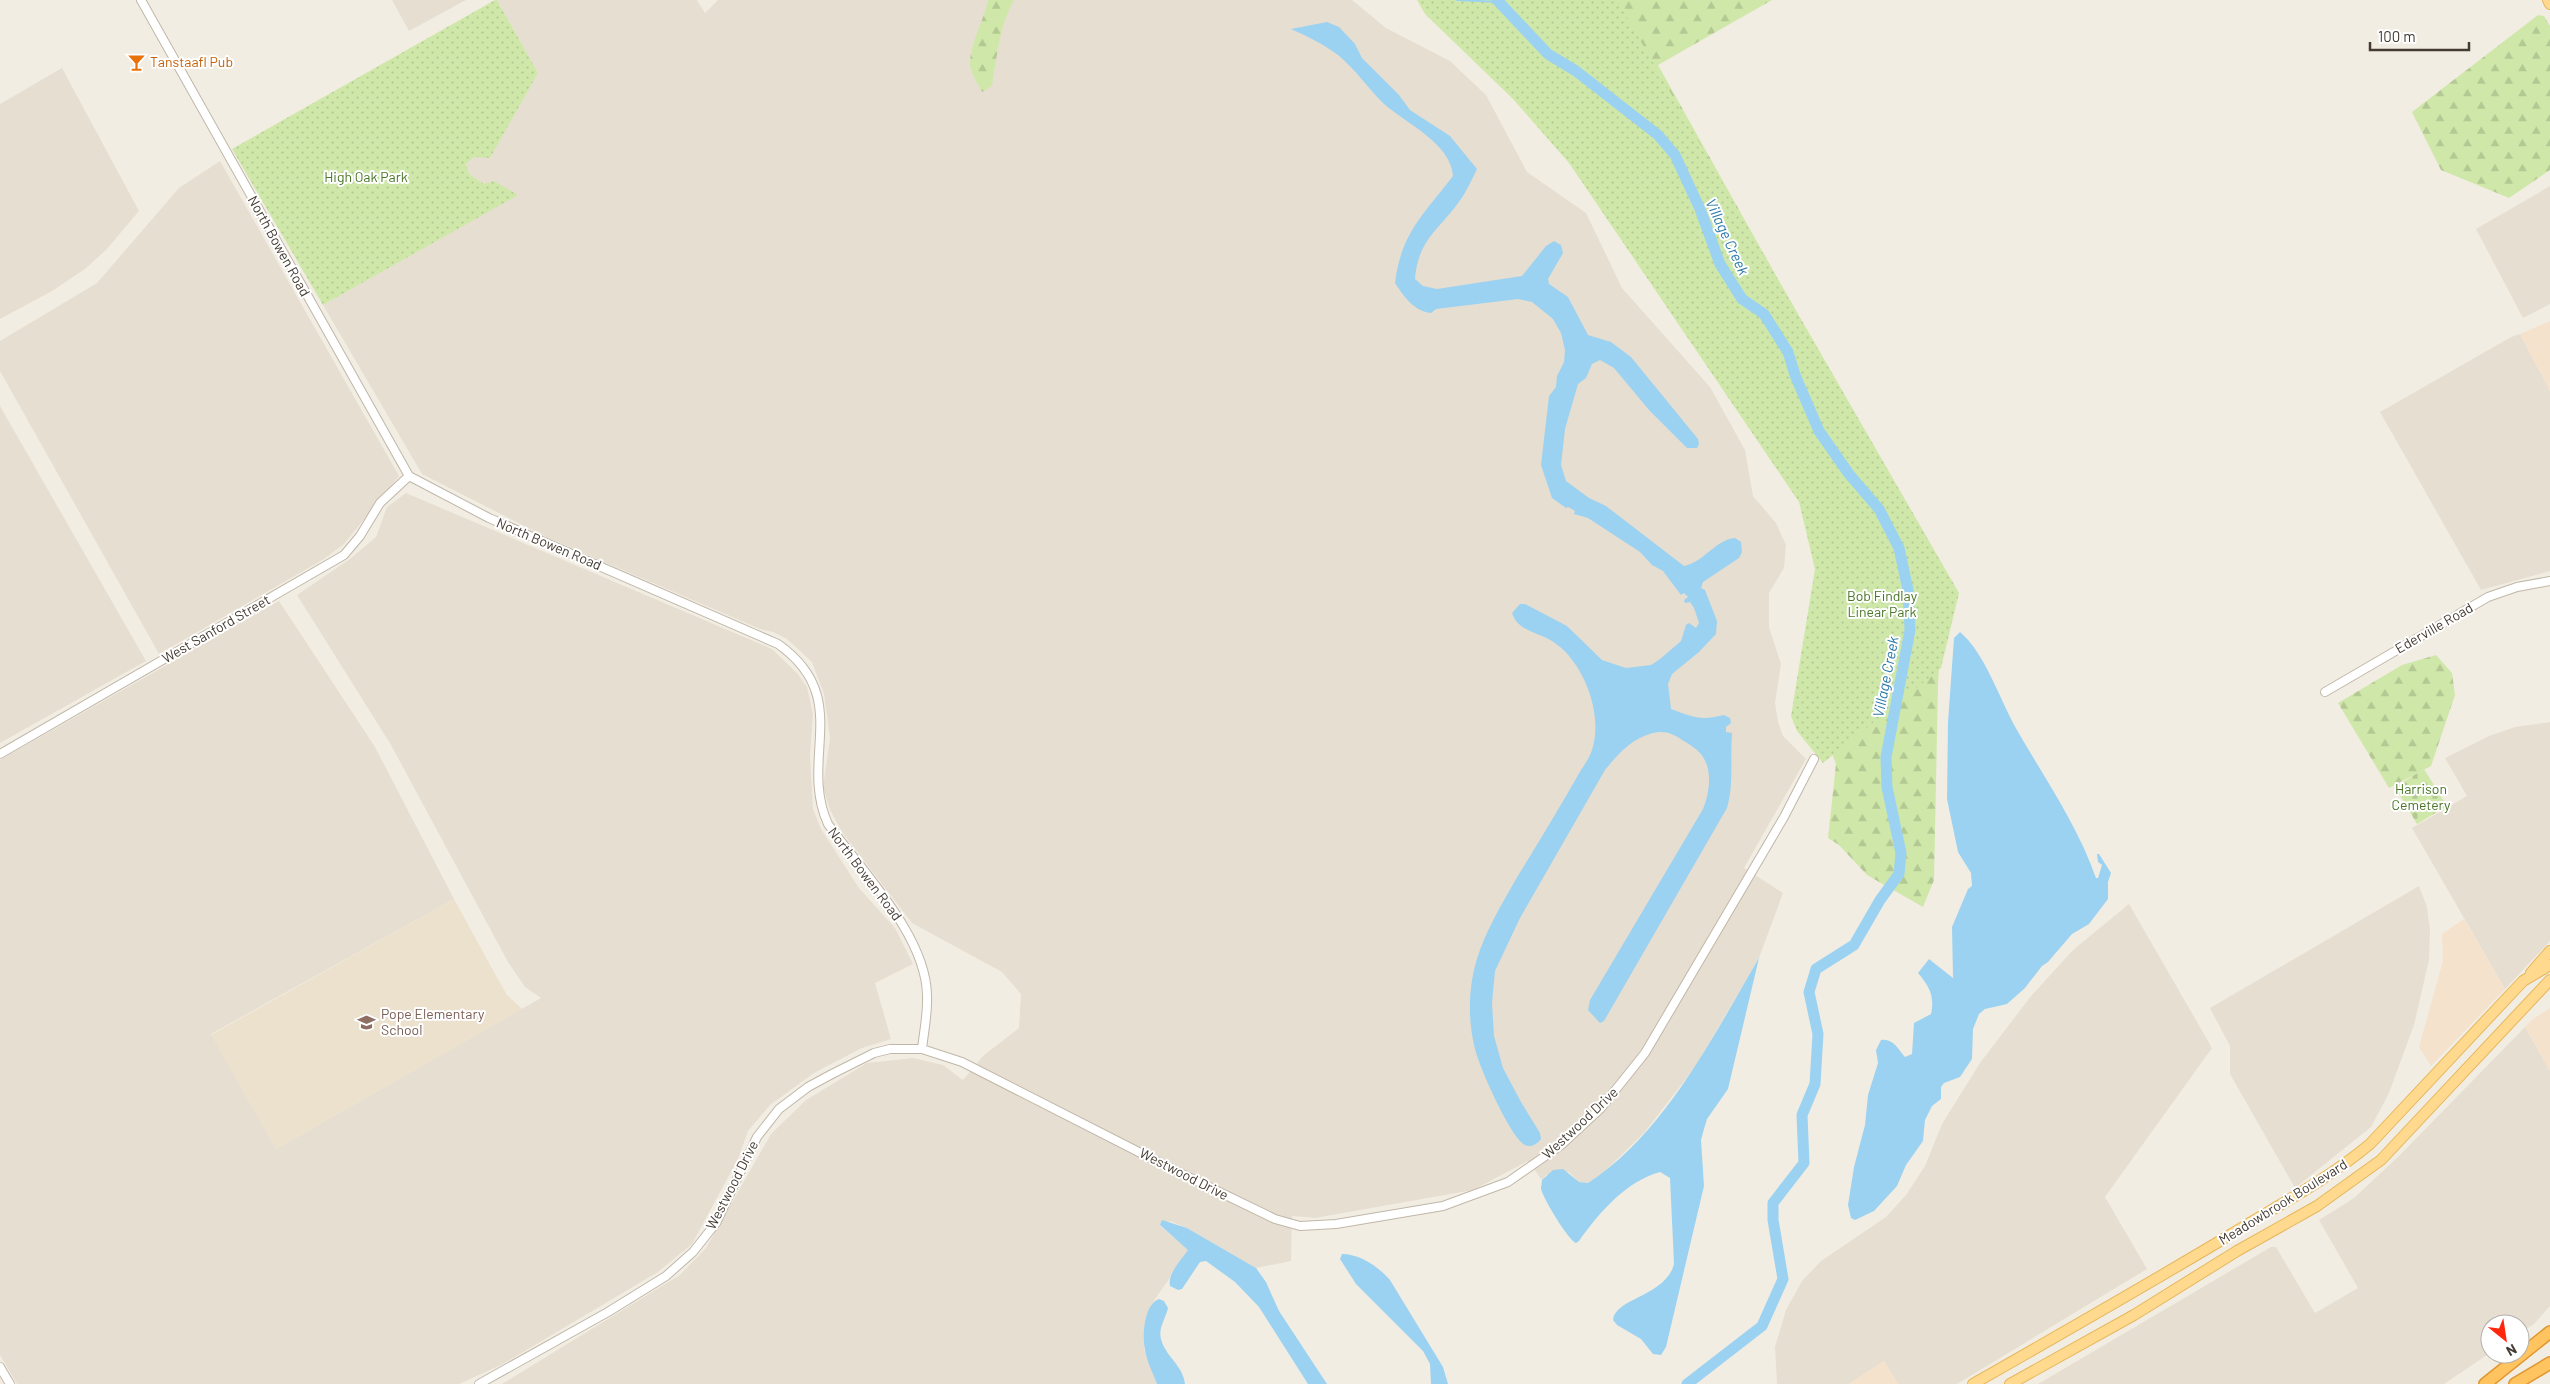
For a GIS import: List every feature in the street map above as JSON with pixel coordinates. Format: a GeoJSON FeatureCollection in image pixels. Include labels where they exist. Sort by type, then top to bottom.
{"type":"FeatureCollection","features":[{"type":"Feature","properties":{"kind":"highway"},"geometry":{"type":"LineString","coordinates":[[2485,1384],[2550,1332]]}},
{"type":"Feature","properties":{"kind":"highway"},"geometry":{"type":"LineString","coordinates":[[2516,1384],[2550,1363]]}},
{"type":"Feature","properties":{"kind":"main road"},"geometry":{"type":"LineString","coordinates":[[2523,981],[2550,951]]}},
{"type":"Feature","properties":{"kind":"main road","name":"Meadowbrook Boulevard"},"geometry":{"type":"LineString","coordinates":[[1973,1384],[2187,1261],[2324,1178],[2356,1155],[2370,1144],[2523,981],[2550,965]]}},
{"type":"Feature","properties":{"kind":"main road","name":"Meadowbrook Boulevard"},"geometry":{"type":"LineString","coordinates":[[2010,1384],[2134,1315],[2317,1206],[2369,1170],[2381,1160],[2550,980]]}},
{"type":"Feature","properties":{"kind":"main road"},"geometry":{"type":"LineString","coordinates":[[2356,1155],[2369,1170]]}},
{"type":"Feature","properties":{"kind":"main road"},"geometry":{"type":"LineString","coordinates":[[2187,1261],[2197,1276]]}},
{"type":"Feature","properties":{"kind":"main road"},"geometry":{"type":"LineString","coordinates":[[2036,1349],[2043,1366]]}},
{"type":"Feature","properties":{"kind":"street","name":"North Bowen Road"},"geometry":{"type":"LineString","coordinates":[[141,0],[409,476],[489,518],[778,644],[802,665],[819,698],[821,713],[817,777],[823,813],[834,833],[908,932],[924,972],[927,994],[922,1049]]}},
{"type":"Feature","properties":{"kind":"street","name":"West Sanford Street"},"geometry":{"type":"LineString","coordinates":[[0,754],[344,555],[360,536],[380,503],[409,476]]}},
{"type":"Feature","properties":{"kind":"street","name":"Ederville Road"},"geometry":{"type":"LineString","coordinates":[[2325,692],[2488,597],[2518,587],[2550,581]]}},
{"type":"Feature","properties":{"kind":"street","name":"Westwood Drive"},"geometry":{"type":"LineString","coordinates":[[479,1384],[624,1303],[682,1263],[716,1223],[757,1137],[779,1110],[793,1098],[832,1074],[874,1053],[890,1049],[922,1049],[962,1062],[1176,1172],[1275,1219],[1308,1227],[1443,1206],[1502,1185],[1539,1162],[1601,1108],[1629,1076],[1645,1053],[1784,817],[1814,759]]}},
{"type":"Feature","properties":{"kind":"street"},"geometry":{"type":"LineString","coordinates":[[0,1367],[10,1384]]}},
{"type":"Feature","properties":{"kind":"shaded area"},"geometry":{"type":"Polygon","coordinates":[[[392,0],[466,0],[409,31],[392,0]]]}},
{"type":"Feature","properties":{"kind":"shaded area"},"geometry":{"type":"Polygon","coordinates":[[[497,0],[697,0],[705,13],[718,0],[988,0],[984,20],[973,46],[992,86],[999,40],[1006,13],[1014,0],[1352,0],[1386,28],[1450,61],[1486,95],[1527,172],[1586,213],[1622,288],[1710,387],[1745,450],[1753,496],[1776,523],[1786,545],[1784,568],[1769,593],[1769,627],[1781,664],[1775,703],[1778,722],[1783,736],[1806,759],[1744,868],[1783,893],[1759,958],[1695,1067],[1644,1133],[1606,1170],[1588,1183],[1579,1182],[1569,1172],[1546,1175],[1542,1180],[1528,1161],[1473,1190],[1315,1218],[1292,1216],[1291,1261],[1256,1268],[1187,1228],[1170,1221],[1160,1226],[1189,1250],[1151,1305],[1144,1349],[1157,1384],[502,1384],[680,1275],[706,1248],[771,1134],[806,1100],[867,1063],[913,1058],[943,1065],[963,1080],[983,1056],[1019,1028],[1021,994],[1002,972],[912,923],[842,832],[830,810],[823,787],[830,738],[824,694],[812,662],[787,639],[773,632],[760,629],[546,537],[422,474],[323,305],[517,195],[484,184],[469,174],[466,164],[474,157],[490,157],[538,73],[497,0]]]}},
{"type":"Feature","properties":{"kind":"shaded area"},"geometry":{"type":"Polygon","coordinates":[[[62,68],[139,211],[106,250],[85,269],[52,291],[0,319],[0,104],[62,68]]]}},
{"type":"Feature","properties":{"kind":"shaded area"},"geometry":{"type":"Polygon","coordinates":[[[220,161],[399,476],[344,544],[324,559],[159,654],[0,371],[0,341],[97,283],[179,188],[220,161]]]}},
{"type":"Feature","properties":{"kind":"shaded area"},"geometry":{"type":"Polygon","coordinates":[[[2550,186],[2550,304],[2523,318],[2476,229],[2550,186]]]}},
{"type":"Feature","properties":{"kind":"shaded area"},"geometry":{"type":"Polygon","coordinates":[[[2550,321],[2550,391],[2520,334],[2550,321]]]}},
{"type":"Feature","properties":{"kind":"shaded area"},"geometry":{"type":"Polygon","coordinates":[[[2520,334],[2550,391],[2550,571],[2481,590],[2380,412],[2511,337],[2520,334]]]}},
{"type":"Feature","properties":{"kind":"shaded area"},"geometry":{"type":"Polygon","coordinates":[[[0,406],[146,661],[0,743],[0,406]]]}},
{"type":"Feature","properties":{"kind":"shaded area"},"geometry":{"type":"Polygon","coordinates":[[[406,493],[772,649],[797,673],[807,687],[813,714],[810,756],[813,809],[821,829],[859,888],[895,928],[913,964],[875,983],[891,1039],[862,1048],[814,1073],[770,1105],[748,1131],[738,1159],[692,1244],[658,1272],[503,1364],[459,1384],[17,1384],[0,1355],[0,760],[279,601],[375,747],[454,899],[211,1034],[276,1149],[541,998],[525,987],[508,962],[391,745],[297,595],[350,559],[376,537],[387,507],[406,493]]]}},
{"type":"Feature","properties":{"kind":"shaded area"},"geometry":{"type":"Polygon","coordinates":[[[2550,722],[2550,941],[2505,989],[2412,828],[2467,796],[2445,758],[2489,736],[2515,727],[2550,722]]]}},
{"type":"Feature","properties":{"kind":"shaded area"},"geometry":{"type":"Polygon","coordinates":[[[2419,886],[2427,907],[2430,930],[2429,960],[2414,1025],[2389,1093],[2371,1127],[2295,1188],[2230,1074],[2230,1046],[2210,1008],[2419,886]]]}},
{"type":"Feature","properties":{"kind":"shaded area","name":"Pope Elementary School"},"geometry":{"type":"Polygon","coordinates":[[[454,899],[507,995],[522,1009],[276,1149],[211,1035],[454,899]]]}},
{"type":"Feature","properties":{"kind":"shaded area"},"geometry":{"type":"Polygon","coordinates":[[[2129,904],[2212,1048],[2105,1197],[2147,1269],[1957,1384],[1898,1384],[1884,1361],[1849,1384],[1777,1384],[1775,1347],[1786,1310],[1802,1281],[1821,1261],[1886,1217],[1906,1195],[1925,1166],[1942,1124],[1980,1063],[2031,996],[2073,950],[2129,904]]]}},
{"type":"Feature","properties":{"kind":"shaded area"},"geometry":{"type":"Polygon","coordinates":[[[2464,919],[2505,989],[2431,1066],[2419,1047],[2443,961],[2442,934],[2464,919]]]}},
{"type":"Feature","properties":{"kind":"shaded area"},"geometry":{"type":"Polygon","coordinates":[[[2550,1008],[2550,1071],[2525,1027],[2533,1019],[2550,1008]]]}},
{"type":"Feature","properties":{"kind":"shaded area"},"geometry":{"type":"Polygon","coordinates":[[[2525,1027],[2550,1071],[2550,1306],[2530,1327],[2530,1314],[2480,1314],[2480,1360],[2444,1384],[2038,1384],[2271,1247],[2276,1247],[2315,1313],[2358,1288],[2319,1220],[2354,1198],[2400,1155],[2525,1027]]]}},
{"type":"Feature","properties":{"kind":"shaded area"},"geometry":{"type":"Polygon","coordinates":[[[1884,1361],[1898,1384],[1849,1384],[1884,1361]]]}},
{"type":"Feature","properties":{"kind":"green space","name":"High Oak Park"},"geometry":{"type":"Polygon","coordinates":[[[497,0],[538,73],[490,158],[474,157],[466,164],[469,174],[484,184],[494,181],[518,195],[323,305],[232,149],[497,0]]]}},
{"type":"Feature","properties":{"kind":"green space"},"geometry":{"type":"Polygon","coordinates":[[[988,0],[1014,0],[1002,31],[992,86],[982,92],[970,64],[972,48],[988,0]]]}},
{"type":"Feature","properties":{"kind":"green space","name":"Bob Findlay Linear Park"},"geometry":{"type":"Polygon","coordinates":[[[1417,0],[1617,0],[1959,593],[1941,668],[1823,763],[1797,731],[1791,716],[1815,569],[1799,502],[1569,163],[1513,99],[1425,14],[1417,0]]]}},
{"type":"Feature","properties":{"kind":"green space","name":"Bob Findlay Linear Park"},"geometry":{"type":"Polygon","coordinates":[[[1482,0],[1772,0],[1658,65],[1944,576],[1938,685],[1934,880],[1923,907],[1867,875],[1839,845],[1828,838],[1836,764],[1826,738],[1835,557],[1482,0]]]}},
{"type":"Feature","properties":{"kind":"green space"},"geometry":{"type":"Polygon","coordinates":[[[2538,15],[2544,16],[2550,26],[2550,170],[2509,198],[2441,170],[2412,112],[2538,15]]]}},
{"type":"Feature","properties":{"kind":"green space"},"geometry":{"type":"Polygon","coordinates":[[[2436,655],[2452,673],[2455,695],[2431,766],[2389,788],[2338,703],[2402,665],[2436,655]]]}},
{"type":"Feature","properties":{"kind":"green space","name":"Harrison Cemetery"},"geometry":{"type":"Polygon","coordinates":[[[2424,769],[2447,806],[2417,824],[2395,787],[2424,769]]]}},
{"type":"Feature","properties":{"kind":"water"},"geometry":{"type":"Polygon","coordinates":[[[1327,22],[1339,27],[1355,44],[1362,58],[1399,95],[1410,110],[1450,136],[1477,169],[1461,199],[1425,245],[1420,255],[1415,279],[1423,286],[1437,289],[1522,276],[1546,246],[1554,241],[1561,245],[1563,253],[1548,279],[1549,284],[1568,297],[1588,335],[1611,342],[1631,357],[1698,439],[1699,444],[1697,448],[1687,448],[1649,410],[1614,368],[1600,360],[1592,364],[1586,378],[1578,384],[1565,429],[1561,465],[1566,481],[1589,498],[1606,506],[1684,566],[1698,560],[1728,540],[1735,538],[1741,542],[1742,552],[1739,558],[1703,582],[1701,588],[1705,590],[1717,621],[1716,634],[1699,652],[1672,674],[1668,684],[1671,709],[1697,717],[1708,718],[1724,715],[1730,718],[1731,723],[1726,727],[1726,732],[1732,733],[1731,781],[1727,808],[1604,1021],[1600,1023],[1588,1010],[1590,1000],[1703,809],[1708,790],[1708,769],[1703,757],[1679,738],[1669,733],[1657,732],[1632,743],[1605,770],[1520,918],[1495,971],[1492,1003],[1494,1036],[1503,1068],[1540,1133],[1541,1139],[1532,1146],[1525,1145],[1511,1129],[1478,1058],[1470,1017],[1471,983],[1484,939],[1495,917],[1590,755],[1595,736],[1595,720],[1588,689],[1573,661],[1552,641],[1519,624],[1512,613],[1520,604],[1525,604],[1567,626],[1602,660],[1626,668],[1651,665],[1681,641],[1686,625],[1689,623],[1696,628],[1699,623],[1690,602],[1685,603],[1684,600],[1688,597],[1684,593],[1681,595],[1663,571],[1652,565],[1640,552],[1588,518],[1574,514],[1575,511],[1568,507],[1566,508],[1552,498],[1541,465],[1549,396],[1556,387],[1557,376],[1564,362],[1565,350],[1561,333],[1553,319],[1532,302],[1518,299],[1436,309],[1431,313],[1425,312],[1410,302],[1395,283],[1398,266],[1408,237],[1423,213],[1453,176],[1450,164],[1436,144],[1383,103],[1338,55],[1327,47],[1291,29],[1327,22]]]}},
{"type":"Feature","properties":{"kind":"water"},"geometry":{"type":"Polygon","coordinates":[[[1960,632],[1969,641],[1985,665],[2017,730],[2080,839],[2096,878],[2098,878],[2102,865],[2098,862],[2097,854],[2099,854],[2111,873],[2108,882],[2108,899],[2089,924],[2072,934],[2048,962],[2042,966],[2025,988],[2007,1004],[1985,1009],[1979,1014],[1973,1029],[1972,1059],[1960,1077],[1944,1083],[1941,1087],[1941,1099],[1932,1106],[1925,1120],[1923,1141],[1906,1165],[1897,1186],[1874,1211],[1855,1220],[1851,1218],[1848,1205],[1854,1167],[1865,1125],[1868,1095],[1878,1063],[1876,1050],[1881,1040],[1885,1040],[1895,1045],[1905,1057],[1912,1054],[1914,1023],[1931,1014],[1932,1008],[1930,992],[1918,973],[1929,959],[1953,978],[1952,927],[1968,889],[1972,886],[1971,873],[1958,852],[1947,799],[1948,722],[1954,638],[1960,632]]]}},
{"type":"Feature","properties":{"kind":"water"},"geometry":{"type":"Polygon","coordinates":[[[1759,958],[1728,1089],[1707,1119],[1701,1140],[1704,1186],[1666,1347],[1661,1355],[1653,1354],[1641,1339],[1617,1325],[1613,1320],[1622,1306],[1661,1283],[1669,1275],[1674,1264],[1670,1178],[1660,1172],[1648,1176],[1624,1191],[1604,1210],[1576,1243],[1562,1227],[1546,1201],[1541,1189],[1542,1180],[1553,1170],[1563,1169],[1579,1182],[1588,1183],[1616,1162],[1641,1138],[1685,1081],[1759,958]]]}},
{"type":"Feature","properties":{"kind":"water"},"geometry":{"type":"Polygon","coordinates":[[[1162,1220],[1187,1228],[1256,1268],[1266,1282],[1279,1311],[1327,1384],[1308,1384],[1259,1307],[1235,1282],[1206,1261],[1200,1262],[1182,1289],[1178,1290],[1170,1286],[1173,1272],[1188,1250],[1160,1225],[1162,1220]]]}},
{"type":"Feature","properties":{"kind":"water"},"geometry":{"type":"Polygon","coordinates":[[[1342,1254],[1356,1256],[1369,1262],[1390,1280],[1443,1367],[1448,1384],[1431,1384],[1430,1364],[1423,1351],[1356,1284],[1340,1259],[1342,1254]]]}},
{"type":"Feature","properties":{"kind":"water"},"geometry":{"type":"Polygon","coordinates":[[[1159,1299],[1164,1301],[1168,1308],[1161,1327],[1161,1339],[1166,1351],[1181,1371],[1185,1384],[1157,1384],[1147,1359],[1144,1344],[1145,1321],[1150,1307],[1159,1299]]]}},
{"type":"Feature","properties":{"kind":"waterway"},"geometry":{"type":"LineString","coordinates":[[1457,0],[1499,2]]}},
{"type":"Feature","properties":{"kind":"waterway","name":"Village Creek"},"geometry":{"type":"LineString","coordinates":[[1497,0],[1548,54],[1576,71],[1658,135],[1675,155],[1700,209],[1720,264],[1742,299],[1764,314],[1788,352],[1795,375],[1819,431],[1849,474],[1879,509],[1899,548],[1908,590],[1910,630],[1886,757],[1887,787],[1901,853],[1899,874],[1880,900],[1854,945],[1816,969],[1809,992],[1818,1034],[1815,1084],[1802,1115],[1804,1163],[1773,1203],[1773,1220],[1783,1279],[1762,1326],[1687,1384]]}},
{"type":"Feature","properties":{"kind":"place","name":"Tanstaafl Pub"},"geometry":{"type":"Point","coordinates":[136,62]}},
{"type":"Feature","properties":{"kind":"place","name":"Pope Elementary School"},"geometry":{"type":"Point","coordinates":[367,1022]}}]}
